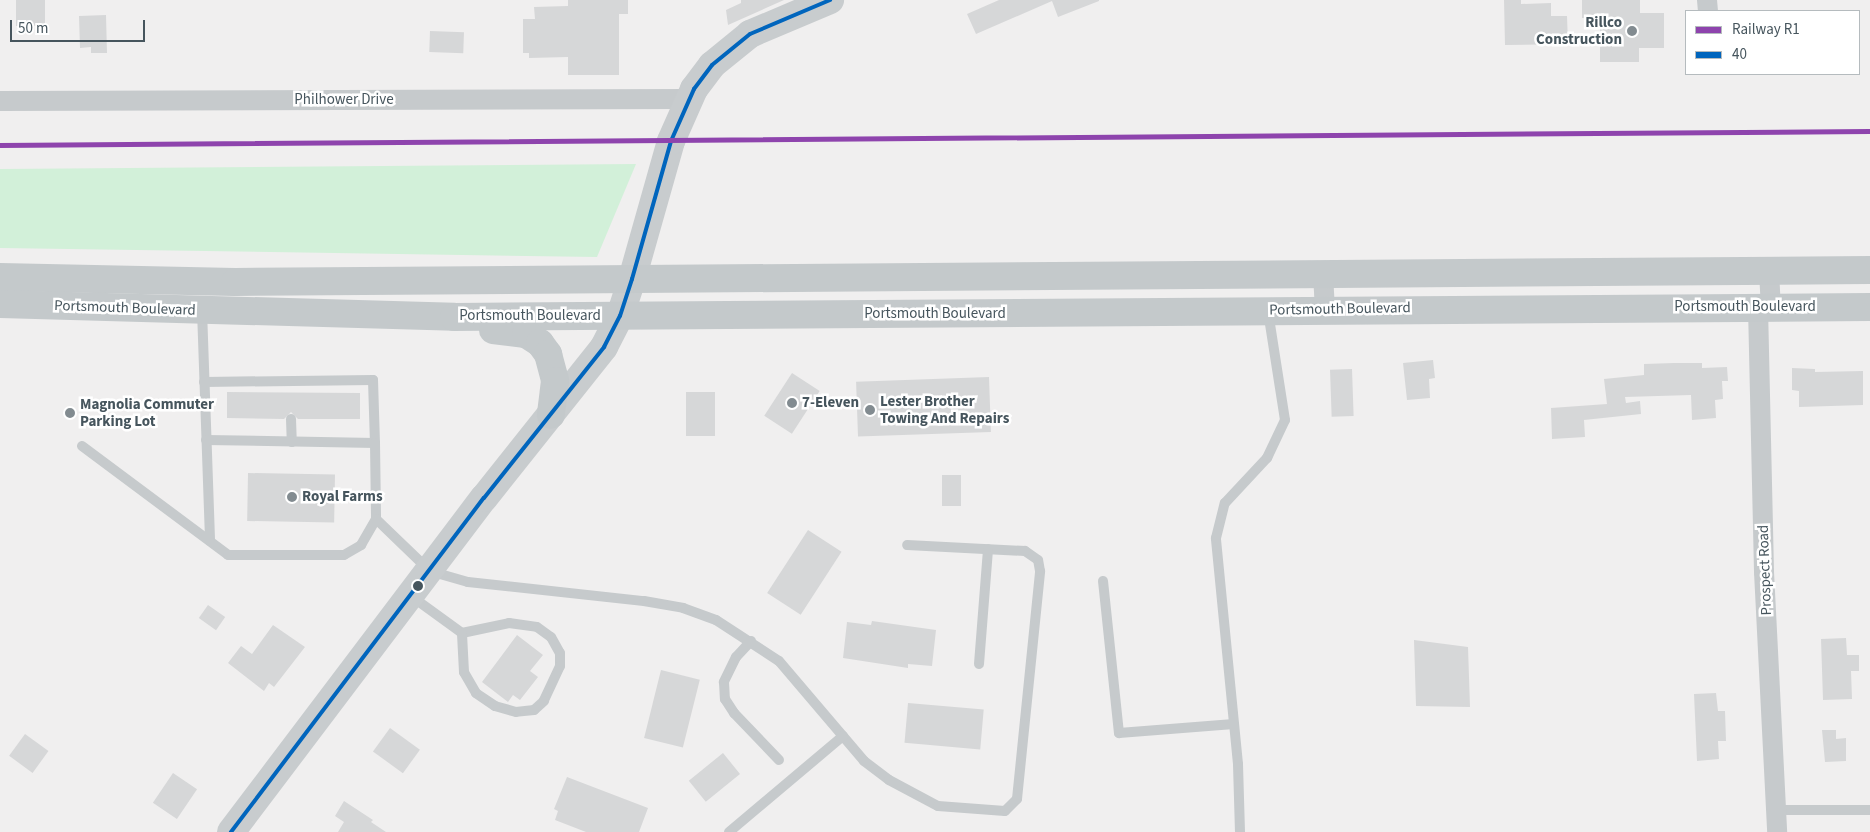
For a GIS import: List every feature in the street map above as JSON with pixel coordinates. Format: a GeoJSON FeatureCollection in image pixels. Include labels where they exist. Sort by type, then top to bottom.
{"type":"FeatureCollection","features":[{"type":"Feature","properties":{"kind":"main road"},"geometry":{"type":"LineString","coordinates":[[231,832],[429,570],[589,368],[620,316],[666,159],[689,99],[712,65],[730,48],[750,34],[830,0]]}},
{"type":"Feature","properties":{"kind":"main road","name":"Portsmouth Boulevard"},"geometry":{"type":"LineString","coordinates":[[0,277],[235,282],[1870,270]]}},
{"type":"Feature","properties":{"kind":"main road","name":"Portsmouth Boulevard"},"geometry":{"type":"LineString","coordinates":[[0,304],[370,314],[620,316],[1870,307]]}},
{"type":"Feature","properties":{"kind":"main road"},"geometry":{"type":"LineString","coordinates":[[370,314],[450,330],[513,330],[526,334],[540,343],[554,368],[551,415]]}},
{"type":"Feature","properties":{"kind":"street","name":"Philhower Drive"},"geometry":{"type":"LineString","coordinates":[[0,101],[689,99]]}},
{"type":"Feature","properties":{"kind":"street","name":"Prospect Road"},"geometry":{"type":"LineString","coordinates":[[1769,271],[1765,307],[1764,572],[1777,832]]}},
{"type":"Feature","properties":{"kind":"street"},"geometry":{"type":"LineString","coordinates":[[1323,273],[1325,310]]}},
{"type":"Feature","properties":{"kind":"lane"},"geometry":{"type":"LineString","coordinates":[[202,310],[210,541]]}},
{"type":"Feature","properties":{"kind":"lane"},"geometry":{"type":"LineString","coordinates":[[1240,832],[1234,724],[1216,538],[1225,503],[1267,458],[1285,420],[1268,310]]}},
{"type":"Feature","properties":{"kind":"lane"},"geometry":{"type":"LineString","coordinates":[[82,446],[228,555],[344,555],[362,544],[376,519],[373,380],[204,382]]}},
{"type":"Feature","properties":{"kind":"lane"},"geometry":{"type":"LineString","coordinates":[[290,381],[290,392]]}},
{"type":"Feature","properties":{"kind":"lane"},"geometry":{"type":"LineString","coordinates":[[291,419],[292,442]]}},
{"type":"Feature","properties":{"kind":"lane"},"geometry":{"type":"LineString","coordinates":[[206,440],[375,443]]}},
{"type":"Feature","properties":{"kind":"lane"},"geometry":{"type":"LineString","coordinates":[[376,519],[429,570],[468,582],[683,608],[716,620],[751,641],[778,662],[864,761],[888,780],[938,806],[982,812],[1005,812],[1013,807],[1018,799],[1040,571],[1033,554],[988,549],[907,545]]}},
{"type":"Feature","properties":{"kind":"lane"},"geometry":{"type":"LineString","coordinates":[[979,664],[988,549]]}},
{"type":"Feature","properties":{"kind":"lane"},"geometry":{"type":"LineString","coordinates":[[1103,582],[1119,733],[1234,724]]}},
{"type":"Feature","properties":{"kind":"lane"},"geometry":{"type":"LineString","coordinates":[[410,595],[462,633],[509,623],[537,627],[551,637],[560,653],[560,666],[544,701],[534,710],[516,712],[495,706],[476,693],[464,672],[462,633]]}},
{"type":"Feature","properties":{"kind":"lane"},"geometry":{"type":"LineString","coordinates":[[751,641],[736,657],[724,682],[725,699],[734,713],[779,760]]}},
{"type":"Feature","properties":{"kind":"lane"},"geometry":{"type":"LineString","coordinates":[[729,832],[843,736]]}},
{"type":"Feature","properties":{"kind":"lane"},"geometry":{"type":"LineString","coordinates":[[1776,810],[1870,810]]}},
{"type":"Feature","properties":{"kind":"green space"},"geometry":{"type":"Polygon","coordinates":[[[636,164],[597,257],[0,248],[0,169],[636,164]]]}},
{"type":"Feature","properties":{"kind":"building"},"geometry":{"type":"Polygon","coordinates":[[[16,0],[45,0],[45,26],[16,26],[16,0]]]}},
{"type":"Feature","properties":{"kind":"building"},"geometry":{"type":"Polygon","coordinates":[[[568,0],[628,0],[628,14],[619,14],[619,75],[568,75],[568,57],[529,58],[529,53],[523,53],[523,19],[535,19],[534,7],[568,6],[568,0]]]}},
{"type":"Feature","properties":{"kind":"building"},"geometry":{"type":"Polygon","coordinates":[[[741,0],[784,0],[728,25],[726,10],[741,3],[741,0]]]}},
{"type":"Feature","properties":{"kind":"building"},"geometry":{"type":"Polygon","coordinates":[[[999,0],[1099,1],[1058,17],[1052,1],[976,34],[967,14],[999,0]]]}},
{"type":"Feature","properties":{"kind":"building"},"geometry":{"type":"Polygon","coordinates":[[[1504,0],[1521,0],[1521,4],[1551,3],[1551,16],[1567,16],[1568,44],[1505,45],[1504,0]]]}},
{"type":"Feature","properties":{"kind":"building","name":"Rillco Construction"},"geometry":{"type":"Polygon","coordinates":[[[1582,0],[1640,0],[1640,13],[1664,13],[1664,48],[1639,48],[1639,62],[1600,62],[1600,18],[1582,18],[1582,0]]]}},
{"type":"Feature","properties":{"kind":"building"},"geometry":{"type":"Polygon","coordinates":[[[106,15],[107,53],[91,53],[91,47],[80,48],[79,16],[106,15]]]}},
{"type":"Feature","properties":{"kind":"building"},"geometry":{"type":"Polygon","coordinates":[[[430,31],[464,32],[463,53],[429,52],[430,31]]]}},
{"type":"Feature","properties":{"kind":"building"},"geometry":{"type":"Polygon","coordinates":[[[1433,360],[1435,378],[1429,379],[1430,398],[1407,400],[1403,363],[1433,360]]]}},
{"type":"Feature","properties":{"kind":"building"},"geometry":{"type":"Polygon","coordinates":[[[1702,363],[1702,368],[1727,367],[1728,381],[1722,381],[1723,399],[1715,400],[1716,418],[1692,420],[1691,395],[1625,397],[1626,403],[1640,401],[1641,414],[1584,420],[1585,437],[1552,439],[1551,408],[1607,404],[1604,379],[1644,375],[1644,364],[1702,363]]]}},
{"type":"Feature","properties":{"kind":"building"},"geometry":{"type":"Polygon","coordinates":[[[1792,368],[1815,369],[1815,372],[1863,371],[1863,405],[1799,407],[1799,391],[1792,390],[1792,368]]]}},
{"type":"Feature","properties":{"kind":"building"},"geometry":{"type":"Polygon","coordinates":[[[1352,369],[1354,416],[1332,417],[1330,370],[1352,369]]]}},
{"type":"Feature","properties":{"kind":"building","name":"7-Eleven"},"geometry":{"type":"Polygon","coordinates":[[[792,373],[820,391],[792,434],[764,416],[792,373]]]}},
{"type":"Feature","properties":{"kind":"building"},"geometry":{"type":"Polygon","coordinates":[[[989,377],[991,432],[858,437],[856,382],[989,377]]]}},
{"type":"Feature","properties":{"kind":"building"},"geometry":{"type":"Polygon","coordinates":[[[227,392],[360,393],[360,419],[298,419],[291,412],[284,419],[227,418],[227,392]]]}},
{"type":"Feature","properties":{"kind":"building"},"geometry":{"type":"Polygon","coordinates":[[[686,392],[715,392],[715,436],[686,436],[686,392]]]}},
{"type":"Feature","properties":{"kind":"building","name":"Royal Farms"},"geometry":{"type":"Polygon","coordinates":[[[248,473],[335,475],[334,523],[247,521],[248,473]]]}},
{"type":"Feature","properties":{"kind":"building"},"geometry":{"type":"Polygon","coordinates":[[[942,475],[961,475],[961,506],[942,506],[942,475]]]}},
{"type":"Feature","properties":{"kind":"building"},"geometry":{"type":"Polygon","coordinates":[[[808,530],[842,552],[801,615],[767,593],[808,530]]]}},
{"type":"Feature","properties":{"kind":"building"},"geometry":{"type":"Polygon","coordinates":[[[208,605],[225,617],[216,630],[199,618],[208,605]]]}},
{"type":"Feature","properties":{"kind":"building"},"geometry":{"type":"Polygon","coordinates":[[[872,621],[936,630],[932,666],[908,664],[908,668],[843,658],[847,622],[871,625],[872,621]]]}},
{"type":"Feature","properties":{"kind":"building"},"geometry":{"type":"Polygon","coordinates":[[[273,625],[305,647],[274,687],[269,683],[264,691],[228,663],[241,646],[252,654],[273,625]]]}},
{"type":"Feature","properties":{"kind":"building"},"geometry":{"type":"Polygon","coordinates":[[[517,635],[543,655],[530,671],[538,677],[520,700],[513,695],[508,702],[482,682],[517,635]]]}},
{"type":"Feature","properties":{"kind":"building"},"geometry":{"type":"Polygon","coordinates":[[[1846,638],[1847,655],[1859,655],[1859,671],[1851,671],[1852,699],[1823,700],[1821,639],[1846,638]]]}},
{"type":"Feature","properties":{"kind":"building"},"geometry":{"type":"Polygon","coordinates":[[[1414,640],[1468,647],[1470,707],[1416,706],[1414,640]]]}},
{"type":"Feature","properties":{"kind":"building"},"geometry":{"type":"Polygon","coordinates":[[[661,670],[700,680],[683,748],[644,738],[661,670]]]}},
{"type":"Feature","properties":{"kind":"building"},"geometry":{"type":"Polygon","coordinates":[[[1716,693],[1718,711],[1725,711],[1726,741],[1718,741],[1719,759],[1697,761],[1694,694],[1716,693]]]}},
{"type":"Feature","properties":{"kind":"building"},"geometry":{"type":"Polygon","coordinates":[[[908,703],[984,710],[980,749],[905,743],[908,703]]]}},
{"type":"Feature","properties":{"kind":"building"},"geometry":{"type":"Polygon","coordinates":[[[390,728],[420,750],[403,773],[373,751],[390,728]]]}},
{"type":"Feature","properties":{"kind":"building"},"geometry":{"type":"Polygon","coordinates":[[[1822,730],[1836,730],[1836,739],[1846,738],[1846,761],[1825,762],[1822,730]]]}},
{"type":"Feature","properties":{"kind":"building"},"geometry":{"type":"Polygon","coordinates":[[[25,734],[48,751],[33,773],[9,756],[25,734]]]}},
{"type":"Feature","properties":{"kind":"building"},"geometry":{"type":"Polygon","coordinates":[[[723,753],[740,774],[706,802],[689,781],[723,753]]]}},
{"type":"Feature","properties":{"kind":"building"},"geometry":{"type":"Polygon","coordinates":[[[173,773],[197,789],[177,819],[153,803],[173,773]]]}},
{"type":"Feature","properties":{"kind":"building"},"geometry":{"type":"Polygon","coordinates":[[[567,777],[648,808],[639,832],[586,832],[555,820],[558,811],[554,809],[567,777]]]}},
{"type":"Feature","properties":{"kind":"building"},"geometry":{"type":"Polygon","coordinates":[[[344,801],[373,820],[371,822],[386,832],[338,832],[344,822],[335,816],[344,801]]]}},
{"type":"Feature","properties":{"kind":"rail line","name":"R1"},"geometry":{"type":"LineString","coordinates":[[0,145],[1870,131]]}},
{"type":"Feature","properties":{"kind":"transit line","name":"40"},"geometry":{"type":"LineString","coordinates":[[231,832],[484,498],[604,347],[620,316],[671,141],[694,89],[712,65],[750,34],[830,0]]}},
{"type":"Feature","properties":{"kind":"place","name":"Rillco Construction"},"geometry":{"type":"Point","coordinates":[1632,31]}},
{"type":"Feature","properties":{"kind":"place","name":"7-Eleven"},"geometry":{"type":"Point","coordinates":[792,403]}},
{"type":"Feature","properties":{"kind":"place","name":"Lester Brother Towing And Repairs"},"geometry":{"type":"Point","coordinates":[870,410]}},
{"type":"Feature","properties":{"kind":"place","name":"Magnolia Commuter Parking Lot"},"geometry":{"type":"Point","coordinates":[70,413]}},
{"type":"Feature","properties":{"kind":"place","name":"Royal Farms"},"geometry":{"type":"Point","coordinates":[292,497]}}]}
